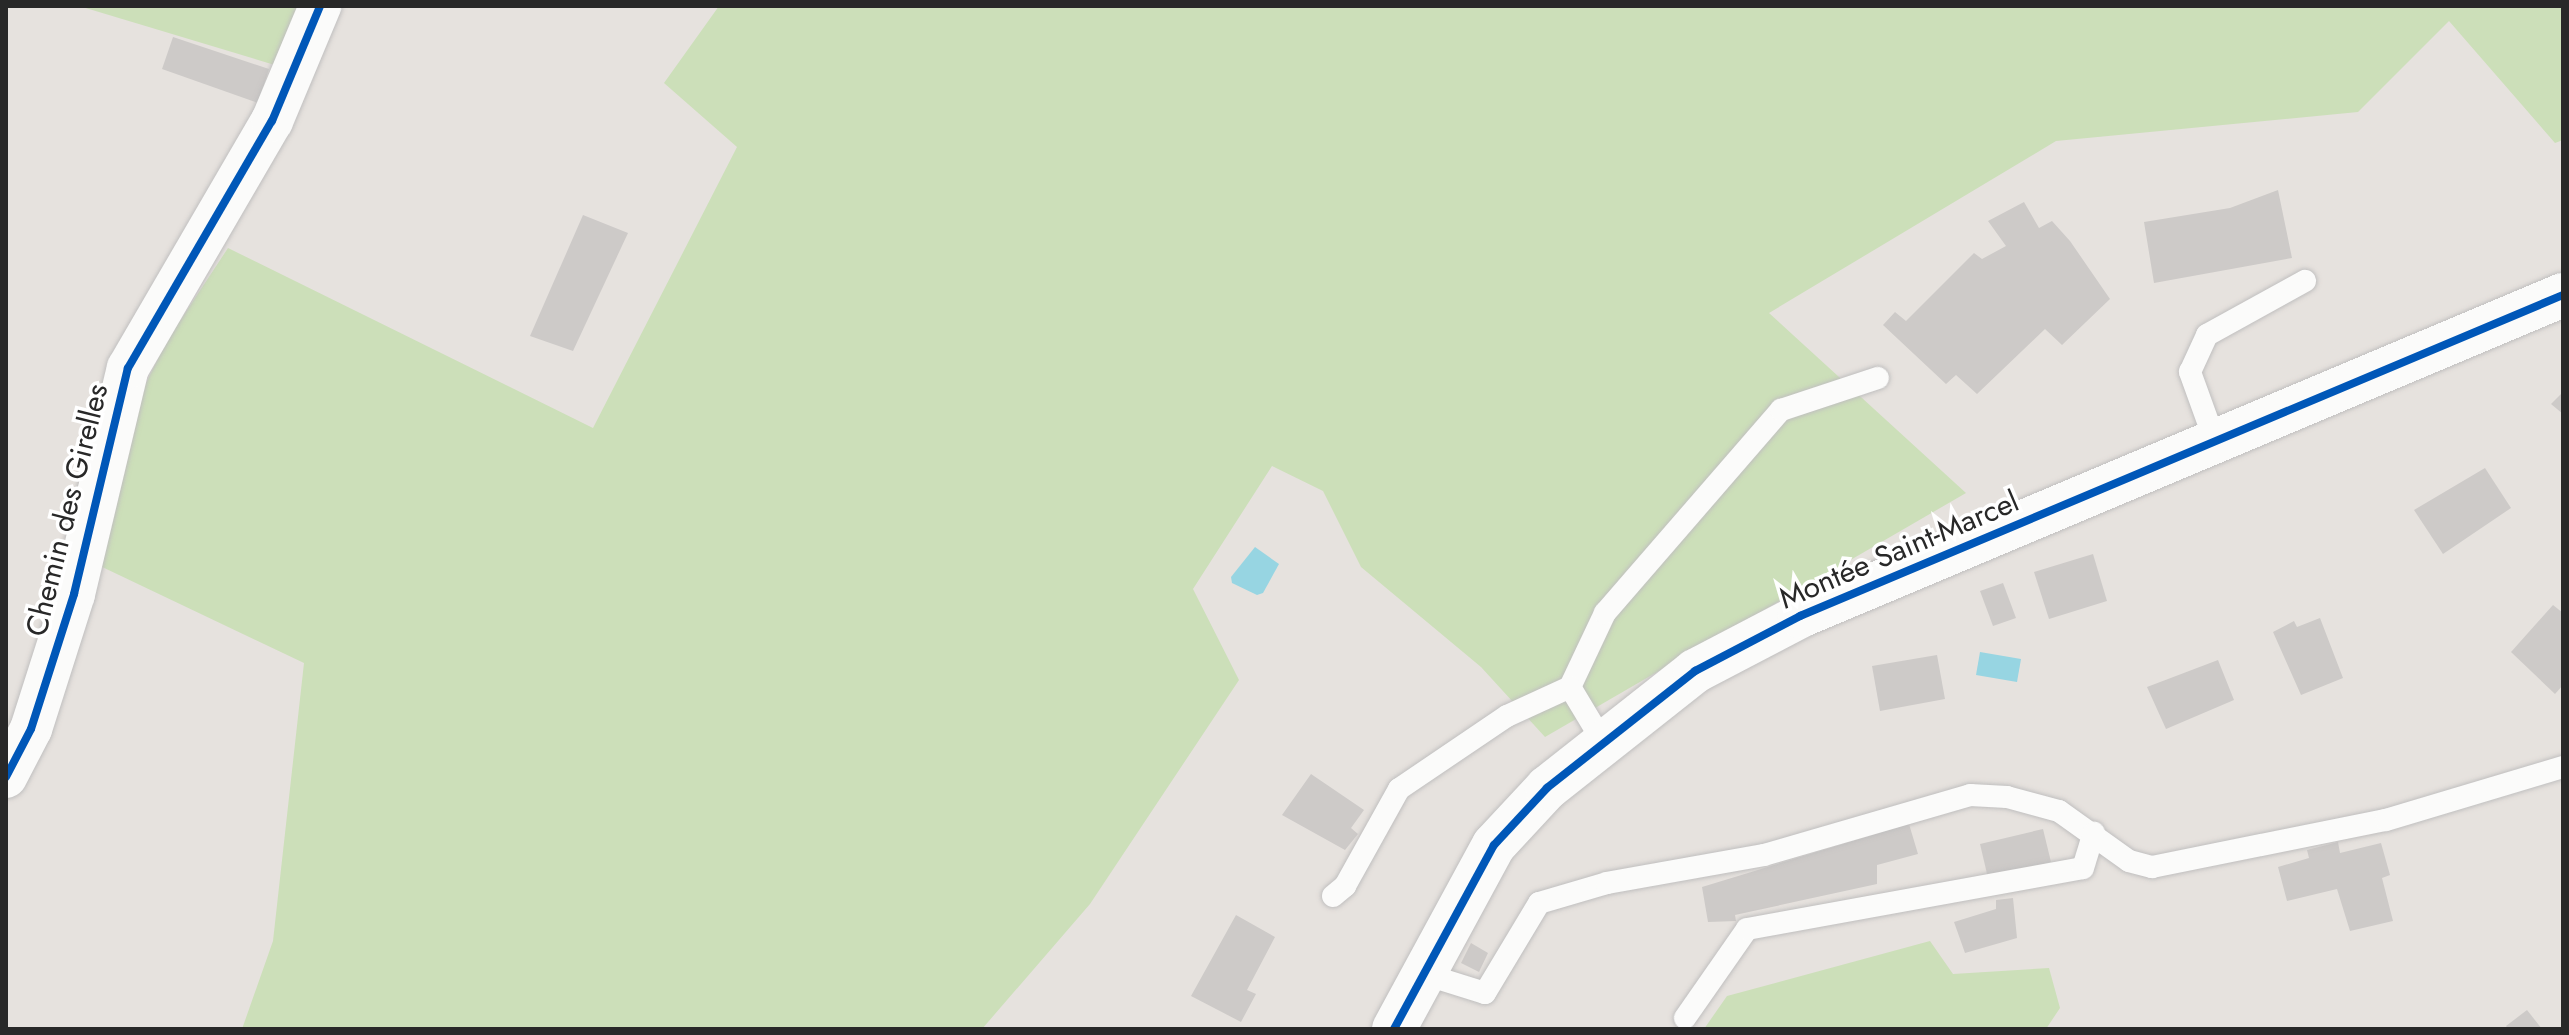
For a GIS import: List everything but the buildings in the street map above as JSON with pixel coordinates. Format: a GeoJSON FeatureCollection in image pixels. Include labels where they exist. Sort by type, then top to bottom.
{"type":"FeatureCollection","features":[{"type":"Feature","properties":{"kind":"main road","name":"Montée Saint-Marcel"},"geometry":{"type":"LineString","coordinates":[[1394,1029],[1421,973],[1494,845],[1547,788],[1652,701],[1742,642],[2563,295]]}},
{"type":"Feature","properties":{"kind":"street","name":"Chemin des Girelles"},"geometry":{"type":"LineString","coordinates":[[6,777],[31,729],[74,594],[128,368],[265,134],[320,6]]}},
{"type":"Feature","properties":{"kind":"lane"},"geometry":{"type":"LineString","coordinates":[[2216,444],[2190,372],[2207,335],[2305,281]]}},
{"type":"Feature","properties":{"kind":"lane"},"geometry":{"type":"LineString","coordinates":[[1333,896],[1345,886],[1399,789],[1507,716],[1570,687],[1605,613],[1781,410],[1878,378]]}},
{"type":"Feature","properties":{"kind":"lane"},"geometry":{"type":"LineString","coordinates":[[1570,687],[1603,742]]}},
{"type":"Feature","properties":{"kind":"lane"},"geometry":{"type":"LineString","coordinates":[[1421,973],[1485,993],[1539,903],[1607,883],[1764,855],[1970,795],[2007,797],[2059,811],[2094,833],[2129,861],[2167,865],[2386,820],[2563,767]]}},
{"type":"Feature","properties":{"kind":"lane"},"geometry":{"type":"LineString","coordinates":[[1685,1018],[1747,929],[2083,868],[2094,833]]}},
{"type":"Feature","properties":{"kind":"green space"},"geometry":{"type":"Polygon","coordinates":[[[79,6],[303,6],[278,66],[79,6]]]}},
{"type":"Feature","properties":{"kind":"green space"},"geometry":{"type":"Polygon","coordinates":[[[719,6],[2563,6],[2563,140],[2555,143],[2449,21],[2358,112],[2056,141],[1769,313],[1966,493],[1545,737],[1481,667],[1361,567],[1323,491],[1272,466],[1193,589],[1239,680],[1090,904],[982,1029],[242,1029],[273,941],[304,663],[98,565],[132,412],[166,342],[228,248],[593,428],[737,147],[664,83],[719,6]]]}},
{"type":"Feature","properties":{"kind":"green space"},"geometry":{"type":"Polygon","coordinates":[[[1930,941],[1953,974],[2049,968],[2060,1008],[2046,1029],[1704,1029],[1727,996],[1930,941]]]}},
{"type":"Feature","properties":{"kind":"water"},"geometry":{"type":"Polygon","coordinates":[[[1255,547],[1279,564],[1263,593],[1257,595],[1232,583],[1231,577],[1255,547]]]}},
{"type":"Feature","properties":{"kind":"water"},"geometry":{"type":"Polygon","coordinates":[[[1980,652],[2021,659],[2017,682],[1976,675],[1980,652]]]}},
{"type":"Feature","properties":{"kind":"cycle path"},"geometry":{"type":"LineString","coordinates":[[6,777],[31,729],[74,594],[128,368],[272,121],[320,6]]}},
{"type":"Feature","properties":{"kind":"cycle path"},"geometry":{"type":"LineString","coordinates":[[1394,1029],[1494,845],[1547,788],[1695,671],[1800,616],[2563,295]]}}]}
